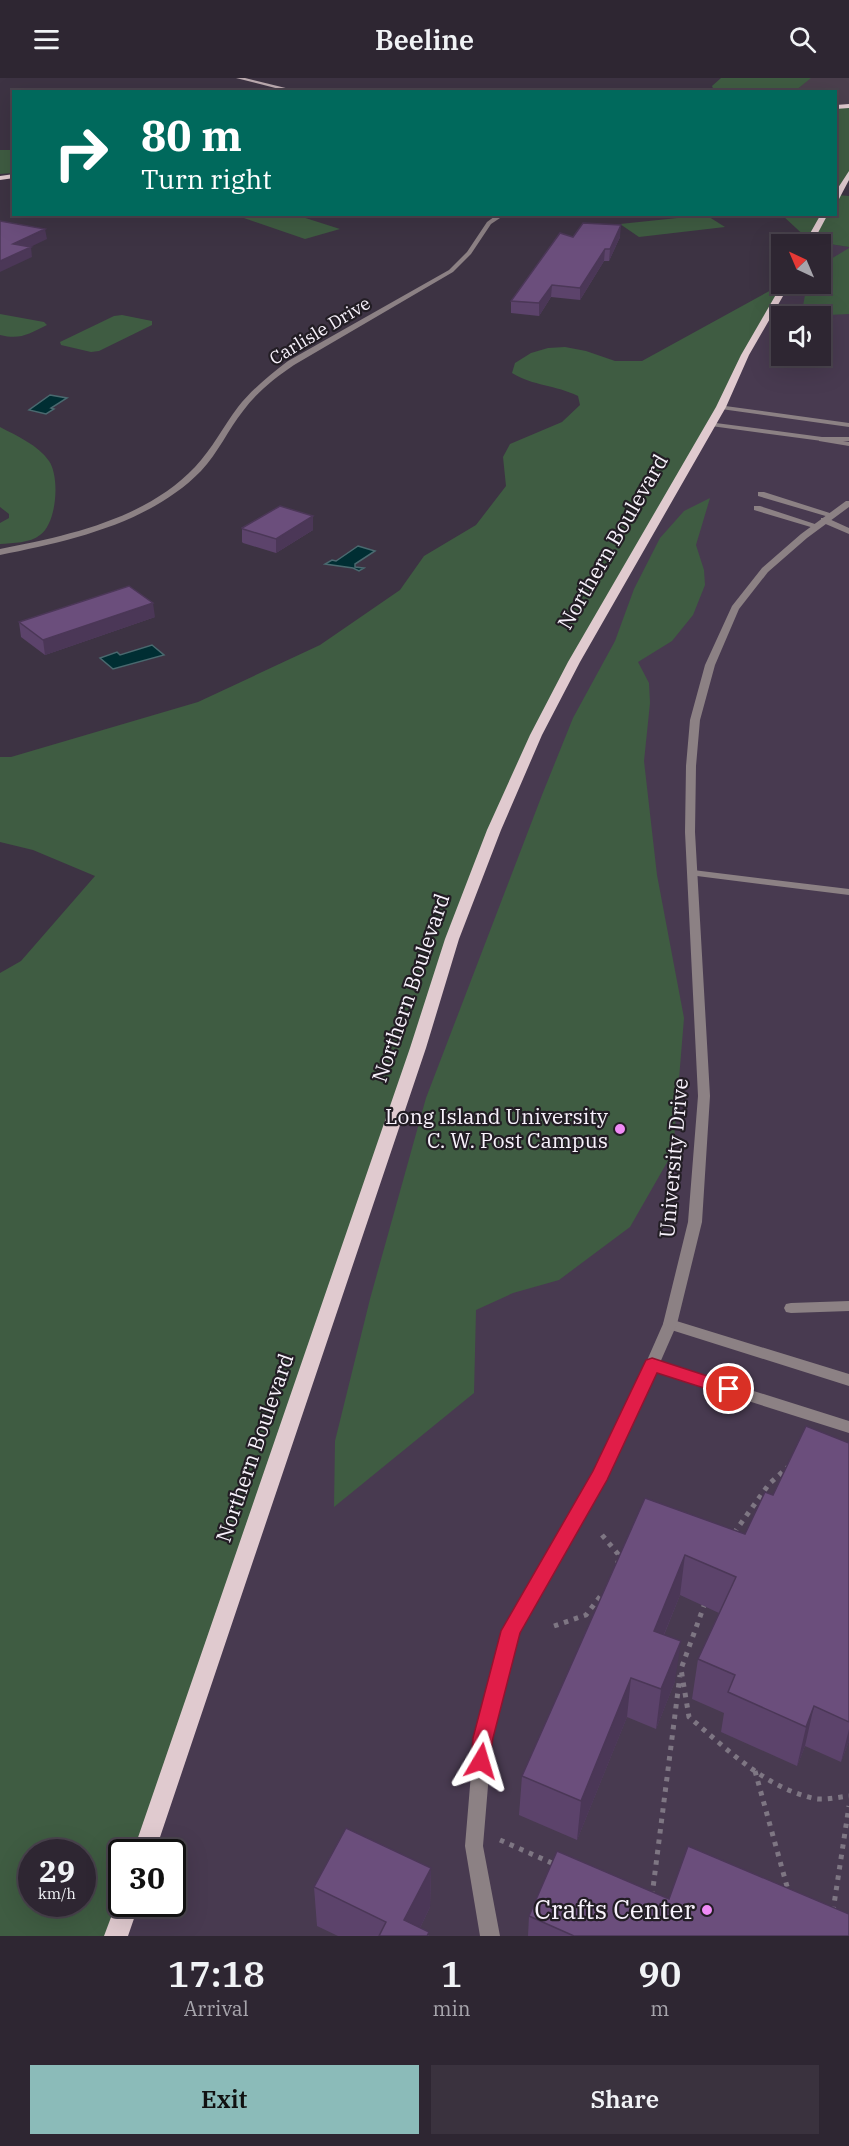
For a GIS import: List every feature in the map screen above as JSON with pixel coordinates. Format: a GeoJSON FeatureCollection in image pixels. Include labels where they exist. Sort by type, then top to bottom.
{"type":"FeatureCollection","features":[{"type":"Feature","properties":{"kind":"main road"},"geometry":{"type":"LineString","coordinates":[[846,185],[849,174]]}},
{"type":"Feature","properties":{"kind":"main road"},"geometry":{"type":"LineString","coordinates":[[814,234],[824,216]]}},
{"type":"Feature","properties":{"kind":"main road","name":"Northern Boulevard"},"geometry":{"type":"LineString","coordinates":[[148,1839],[411,1070],[452,939],[494,830],[536,735],[574,662],[721,407],[745,355],[780,294]]}},
{"type":"Feature","properties":{"kind":"main road"},"geometry":{"type":"LineString","coordinates":[[116,1936],[123,1917]]}},
{"type":"Feature","properties":{"kind":"street"},"geometry":{"type":"LineString","coordinates":[[238,78],[291,90]]}},
{"type":"Feature","properties":{"kind":"street","name":"Carlisle Drive"},"geometry":{"type":"LineString","coordinates":[[0,552],[69,537],[117,519],[168,494],[198,469],[246,402],[267,381],[291,363],[452,271],[469,253],[489,223],[500,216]]}},
{"type":"Feature","properties":{"kind":"street"},"geometry":{"type":"LineString","coordinates":[[721,407],[849,425]]}},
{"type":"Feature","properties":{"kind":"street"},"geometry":{"type":"LineString","coordinates":[[711,424],[849,444]]}},
{"type":"Feature","properties":{"kind":"street"},"geometry":{"type":"LineString","coordinates":[[822,439],[849,439]]}},
{"type":"Feature","properties":{"kind":"street"},"geometry":{"type":"LineString","coordinates":[[761,494],[849,531]]}},
{"type":"Feature","properties":{"kind":"street","name":"University Drive"},"geometry":{"type":"LineString","coordinates":[[490,1936],[474,1846],[475,1828],[483,1738],[510,1631],[600,1475],[652,1365],[670,1324],[695,1222],[704,1096],[693,873],[691,766],[695,720],[710,665],[735,608],[765,570],[849,502]]}},
{"type":"Feature","properties":{"kind":"street"},"geometry":{"type":"LineString","coordinates":[[757,508],[824,520]]}},
{"type":"Feature","properties":{"kind":"street"},"geometry":{"type":"LineString","coordinates":[[693,873],[849,892]]}},
{"type":"Feature","properties":{"kind":"street"},"geometry":{"type":"LineString","coordinates":[[791,1308],[849,1306]]}},
{"type":"Feature","properties":{"kind":"street"},"geometry":{"type":"LineString","coordinates":[[670,1324],[849,1380]]}},
{"type":"Feature","properties":{"kind":"street"},"geometry":{"type":"LineString","coordinates":[[652,1365],[849,1427]]}},
{"type":"Feature","properties":{"kind":"path"},"geometry":{"type":"LineString","coordinates":[[732,1536],[769,1484],[793,1462]]}},
{"type":"Feature","properties":{"kind":"path"},"geometry":{"type":"LineString","coordinates":[[602,1535],[618,1554],[618,1563],[613,1573]]}},
{"type":"Feature","properties":{"kind":"path"},"geometry":{"type":"LineString","coordinates":[[554,1626],[564,1620],[585,1617],[594,1612],[603,1592]]}},
{"type":"Feature","properties":{"kind":"path"},"geometry":{"type":"LineString","coordinates":[[650,1908],[681,1669],[708,1595]]}},
{"type":"Feature","properties":{"kind":"path"},"geometry":{"type":"LineString","coordinates":[[681,1669],[689,1718],[755,1771],[773,1784],[814,1799],[849,1796]]}},
{"type":"Feature","properties":{"kind":"path"},"geometry":{"type":"LineString","coordinates":[[755,1771],[792,1903]]}},
{"type":"Feature","properties":{"kind":"path"},"geometry":{"type":"LineString","coordinates":[[832,1915],[849,1806]]}},
{"type":"Feature","properties":{"kind":"path"},"geometry":{"type":"LineString","coordinates":[[475,1828],[564,1869]]}},
{"type":"Feature","properties":{"kind":"path"},"geometry":{"type":"LineString","coordinates":[[822,1912],[840,1917]]}},
{"type":"Feature","properties":{"kind":"shaded area"},"geometry":{"type":"Polygon","coordinates":[[[721,78],[811,78],[796,90],[714,90],[712,86],[721,78]]]}},
{"type":"Feature","properties":{"kind":"shaded area"},"geometry":{"type":"Polygon","coordinates":[[[808,78],[849,78],[849,106],[837,107],[837,90],[797,90],[808,78]]]}},
{"type":"Feature","properties":{"kind":"shaded area"},"geometry":{"type":"Polygon","coordinates":[[[849,106],[849,173],[837,195],[837,107],[849,106]]]}},
{"type":"Feature","properties":{"kind":"shaded area"},"geometry":{"type":"Polygon","coordinates":[[[0,150],[12,150],[12,173],[0,174],[0,150]]]}},
{"type":"Feature","properties":{"kind":"shaded area"},"geometry":{"type":"Polygon","coordinates":[[[837,195],[849,196],[849,247],[831,244],[831,234],[802,234],[783,216],[837,216],[837,195]]]}},
{"type":"Feature","properties":{"kind":"shaded area"},"geometry":{"type":"Polygon","coordinates":[[[299,216],[340,229],[305,239],[241,217],[299,216]]]}},
{"type":"Feature","properties":{"kind":"shaded area"},"geometry":{"type":"Polygon","coordinates":[[[708,216],[725,227],[639,237],[620,224],[708,216]]]}},
{"type":"Feature","properties":{"kind":"shaded area","name":"Long Island University C. W. Post Campus"},"geometry":{"type":"Polygon","coordinates":[[[831,244],[849,247],[849,1936],[116,1936],[123,1917],[186,1917],[186,1839],[148,1839],[418,1048],[452,939],[536,735],[771,310],[771,366],[831,366],[831,306],[773,306],[780,294],[831,294],[831,244]]]}},
{"type":"Feature","properties":{"kind":"shaded area"},"geometry":{"type":"Polygon","coordinates":[[[849,248],[849,314],[831,315],[831,306],[803,306],[805,294],[831,294],[831,259],[849,248]]]}},
{"type":"Feature","properties":{"kind":"shaded area"},"geometry":{"type":"Polygon","coordinates":[[[771,290],[771,294],[780,294],[774,306],[771,306],[771,311],[574,662],[494,830],[148,1839],[108,1839],[108,1917],[123,1917],[116,1936],[0,1936],[0,973],[21,961],[95,876],[33,850],[0,842],[0,757],[11,757],[198,702],[320,645],[400,590],[424,556],[476,525],[506,486],[503,457],[510,444],[562,422],[580,405],[578,396],[528,381],[512,373],[515,363],[531,353],[548,348],[565,347],[586,351],[615,361],[642,361],[771,290]]]}},
{"type":"Feature","properties":{"kind":"shaded area"},"geometry":{"type":"Polygon","coordinates":[[[0,314],[44,322],[47,325],[19,336],[0,335],[0,314]]]}},
{"type":"Feature","properties":{"kind":"shaded area"},"geometry":{"type":"Polygon","coordinates":[[[122,315],[152,321],[152,325],[99,351],[91,352],[61,345],[60,342],[114,316],[122,315]]]}},
{"type":"Feature","properties":{"kind":"shaded area"},"geometry":{"type":"Polygon","coordinates":[[[50,395],[67,398],[46,414],[29,410],[50,395]]]}},
{"type":"Feature","properties":{"kind":"shaded area"},"geometry":{"type":"Polygon","coordinates":[[[0,427],[39,450],[49,461],[55,478],[55,500],[46,529],[36,538],[16,543],[0,544],[0,523],[9,518],[9,514],[0,507],[0,427]]]}},
{"type":"Feature","properties":{"kind":"shaded area"},"geometry":{"type":"Polygon","coordinates":[[[710,498],[696,545],[704,570],[705,585],[693,615],[672,641],[638,662],[649,683],[650,703],[644,761],[657,875],[684,1018],[673,1152],[630,1227],[559,1280],[513,1293],[476,1310],[474,1393],[334,1507],[335,1441],[370,1299],[426,1098],[573,718],[615,641],[634,589],[660,538],[684,511],[710,498]]]}},
{"type":"Feature","properties":{"kind":"shaded area"},"geometry":{"type":"Polygon","coordinates":[[[358,546],[375,551],[355,564],[355,567],[364,568],[359,571],[325,564],[332,560],[336,561],[358,546]]]}},
{"type":"Feature","properties":{"kind":"shaded area"},"geometry":{"type":"Polygon","coordinates":[[[152,645],[164,655],[113,669],[100,658],[117,652],[120,655],[152,645]]]}},
{"type":"Feature","properties":{"kind":"building"},"geometry":{"type":"Polygon","coordinates":[[[0,221],[45,229],[13,244],[31,247],[0,261],[0,221]]]}},
{"type":"Feature","properties":{"kind":"building"},"geometry":{"type":"Polygon","coordinates":[[[583,223],[621,225],[610,249],[605,249],[580,288],[552,285],[539,303],[511,301],[560,233],[573,237],[583,223]]]}},
{"type":"Feature","properties":{"kind":"building"},"geometry":{"type":"Polygon","coordinates":[[[280,506],[313,516],[276,539],[242,528],[280,506]]]}},
{"type":"Feature","properties":{"kind":"building"},"geometry":{"type":"Polygon","coordinates":[[[129,586],[153,603],[43,640],[19,622],[129,586]]]}},
{"type":"Feature","properties":{"kind":"building"},"geometry":{"type":"Polygon","coordinates":[[[806,1426],[849,1443],[849,1722],[814,1706],[806,1727],[728,1692],[735,1675],[698,1659],[736,1577],[685,1555],[654,1631],[681,1641],[661,1689],[631,1678],[581,1801],[522,1776],[645,1498],[745,1534],[765,1492],[773,1495],[806,1426]]]}},
{"type":"Feature","properties":{"kind":"building"},"geometry":{"type":"Polygon","coordinates":[[[346,1828],[431,1868],[404,1920],[429,1932],[427,1936],[379,1936],[386,1922],[314,1887],[346,1828]]]}},
{"type":"Feature","properties":{"kind":"building"},"geometry":{"type":"Polygon","coordinates":[[[688,1846],[849,1914],[849,1936],[574,1936],[529,1916],[557,1851],[669,1899],[688,1846]]]}},
{"type":"Feature","properties":{"kind":"place","name":"Long Island University C. W. Post Campus"},"geometry":{"type":"Point","coordinates":[620,1129]}},
{"type":"Feature","properties":{"kind":"place","name":"Crafts Center"},"geometry":{"type":"Point","coordinates":[707,1910]}},
{"type":"Feature","properties":{"kind":"route"},"geometry":{"type":"LineString","coordinates":[[481,1761],[483,1738],[510,1631],[600,1475],[652,1365],[729,1389]]}}]}
